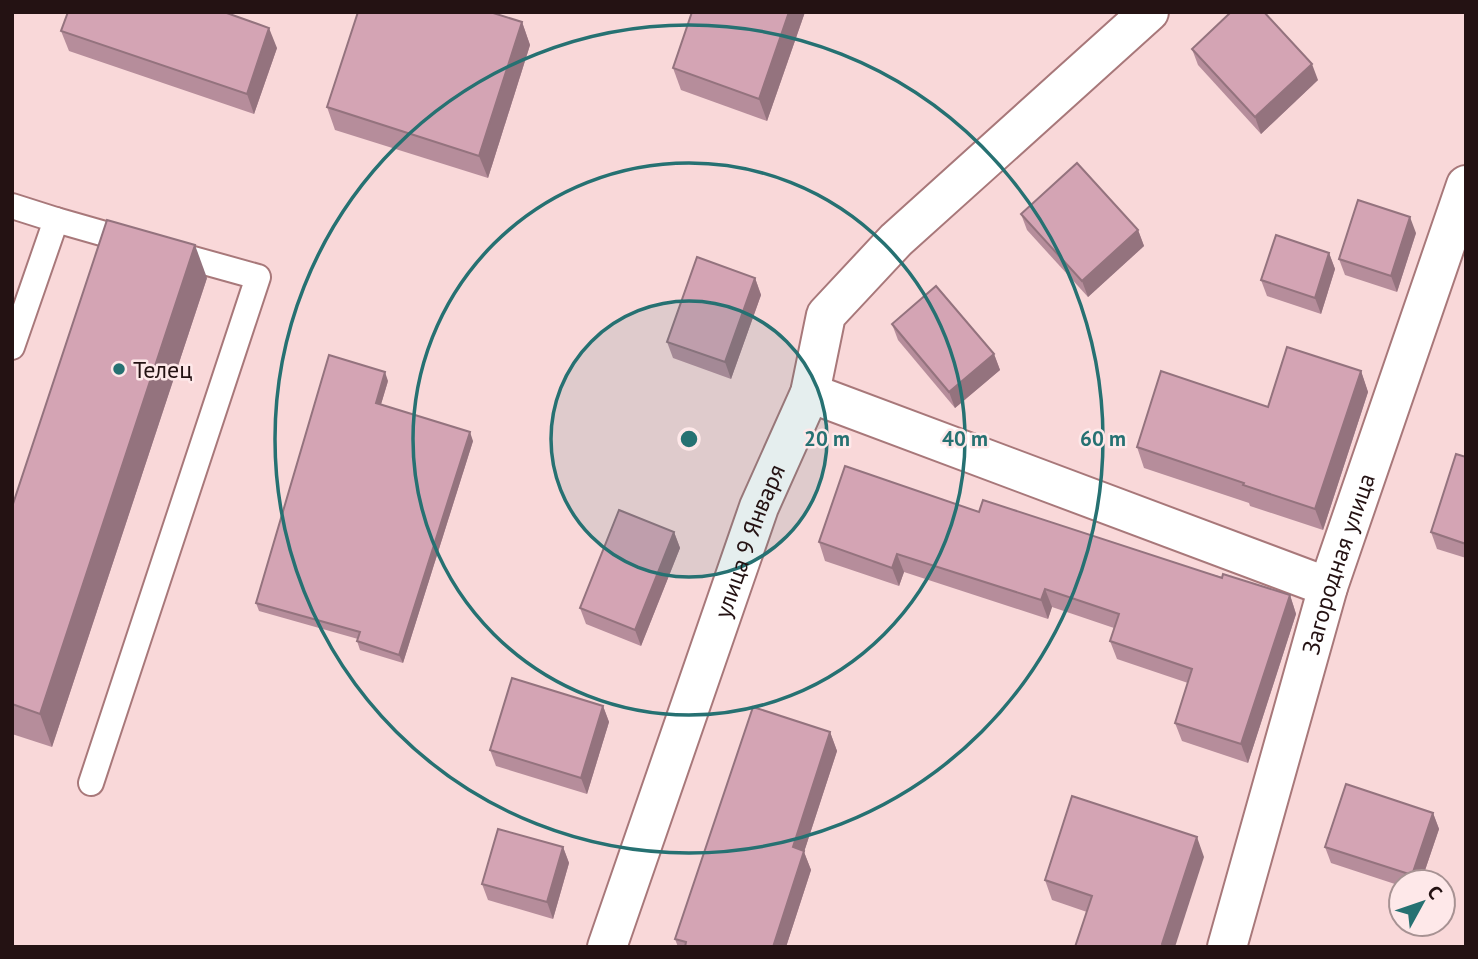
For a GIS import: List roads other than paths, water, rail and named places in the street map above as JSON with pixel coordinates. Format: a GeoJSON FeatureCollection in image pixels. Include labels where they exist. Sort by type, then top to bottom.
{"type":"FeatureCollection","features":[{"type":"Feature","properties":{"kind":"street","name":"улица 9 Января"},"geometry":{"type":"LineString","coordinates":[[607,947],[759,507],[810,393],[826,315],[896,240],[1149,12]]}},
{"type":"Feature","properties":{"kind":"street","name":"Загородная улица"},"geometry":{"type":"LineString","coordinates":[[1227,947],[1328,587],[1466,185]]}},
{"type":"Feature","properties":{"kind":"street"},"geometry":{"type":"LineString","coordinates":[[810,393],[1328,587]]}},
{"type":"Feature","properties":{"kind":"lane"},"geometry":{"type":"LineString","coordinates":[[12,206],[258,277],[91,783]]}},
{"type":"Feature","properties":{"kind":"lane"},"geometry":{"type":"LineString","coordinates":[[12,347],[56,220]]}},
{"type":"Feature","properties":{"kind":"place","name":"Телец"},"geometry":{"type":"Point","coordinates":[119,369]}}]}
